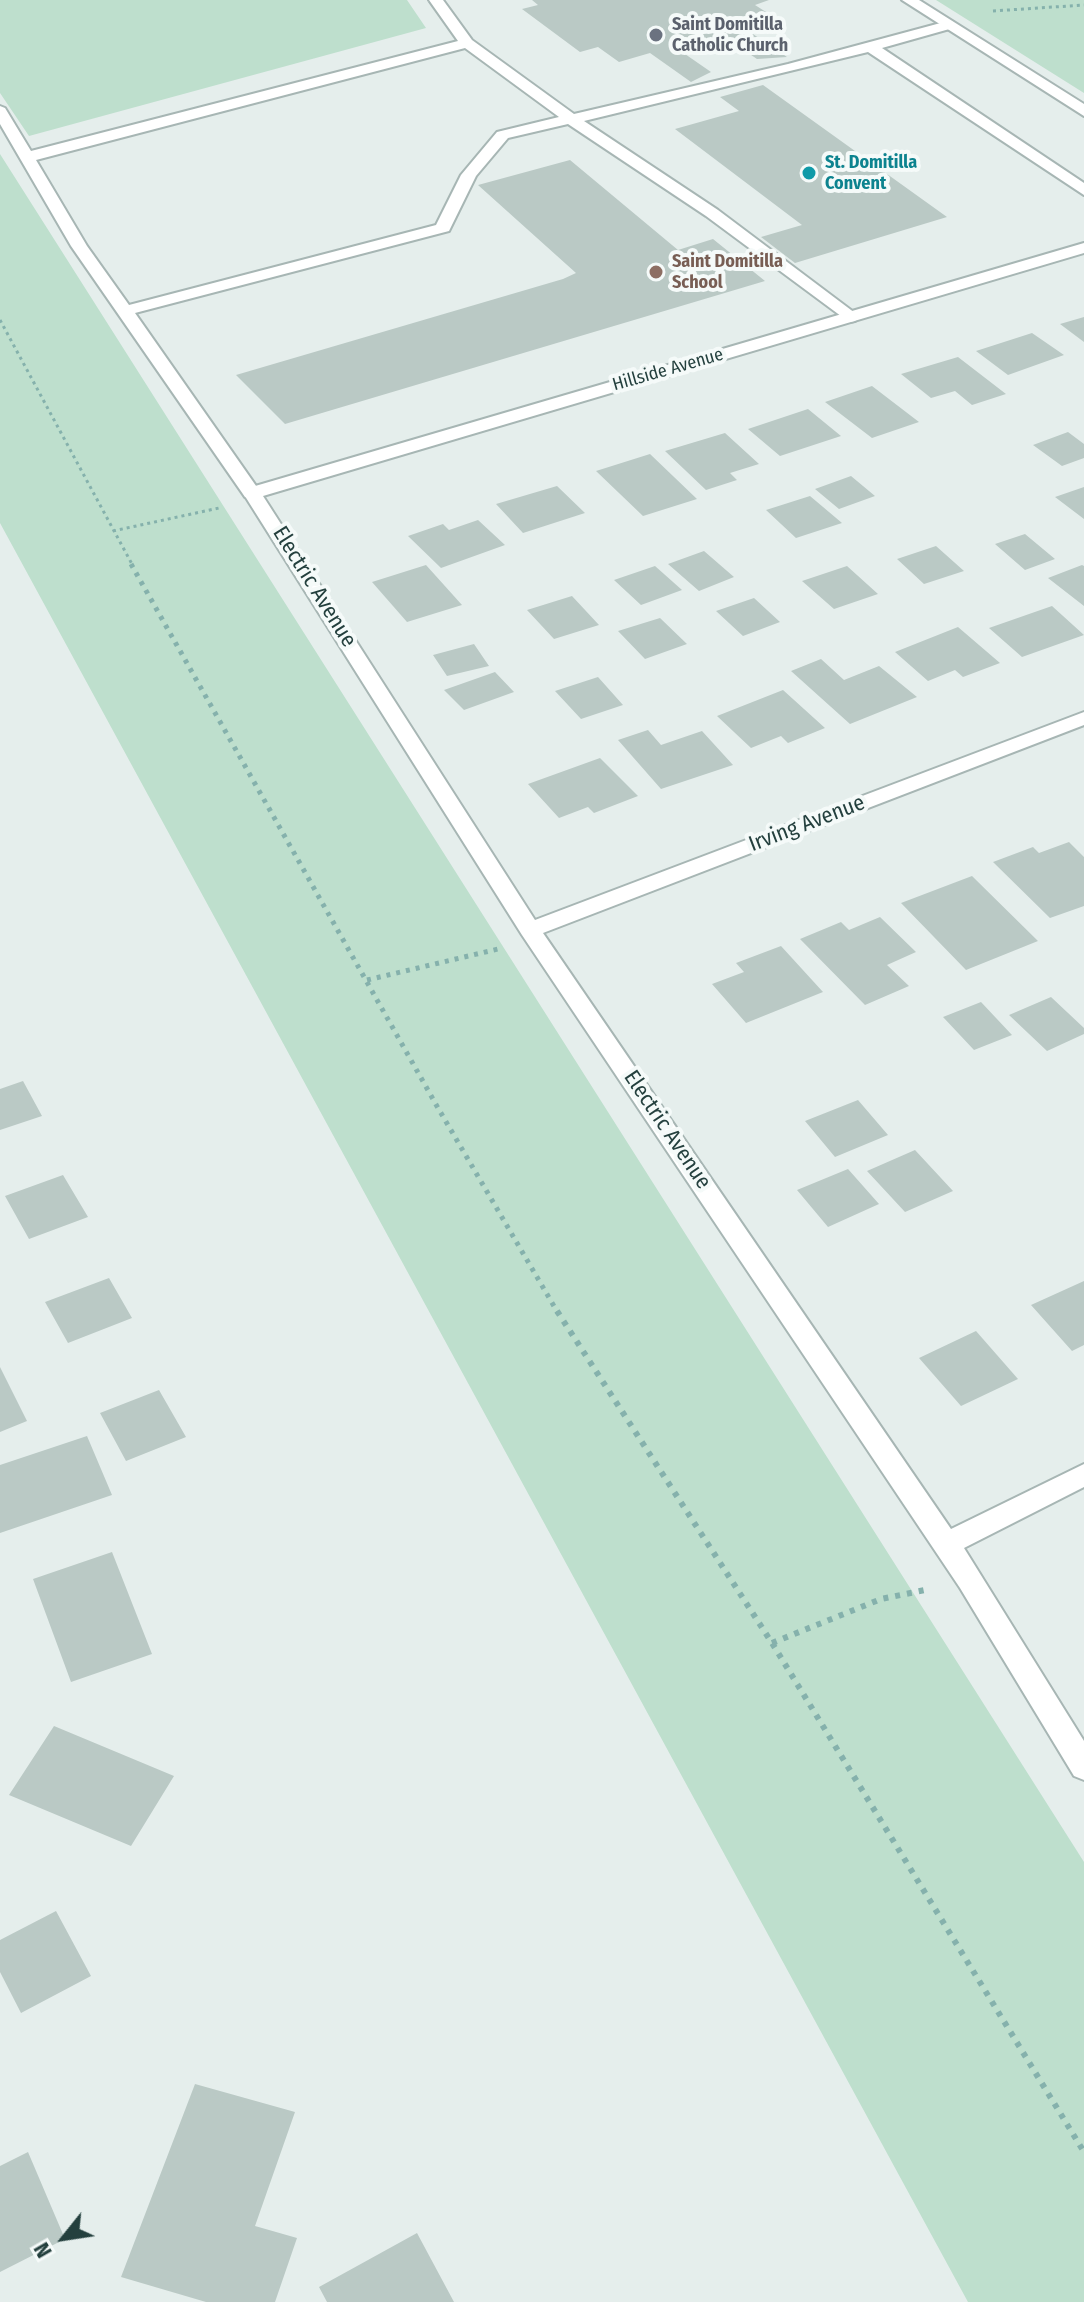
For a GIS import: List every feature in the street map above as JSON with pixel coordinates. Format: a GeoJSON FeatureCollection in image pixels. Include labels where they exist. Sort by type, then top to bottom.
{"type":"FeatureCollection","features":[{"type":"Feature","properties":{"kind":"street"},"geometry":{"type":"LineString","coordinates":[[436,0],[467,43],[571,119],[712,213],[849,317]]}},
{"type":"Feature","properties":{"kind":"street"},"geometry":{"type":"LineString","coordinates":[[909,0],[1084,111]]}},
{"type":"Feature","properties":{"kind":"street"},"geometry":{"type":"LineString","coordinates":[[124,311],[443,228],[469,175],[503,135],[791,68],[948,25]]}},
{"type":"Feature","properties":{"kind":"street"},"geometry":{"type":"LineString","coordinates":[[28,157],[467,43]]}},
{"type":"Feature","properties":{"kind":"street"},"geometry":{"type":"LineString","coordinates":[[871,47],[1084,190]]}},
{"type":"Feature","properties":{"kind":"street","name":"Electric Avenue"},"geometry":{"type":"LineString","coordinates":[[0,111],[79,246],[255,497],[535,935],[970,1580],[1084,1767]]}},
{"type":"Feature","properties":{"kind":"street","name":"Hillside Avenue"},"geometry":{"type":"LineString","coordinates":[[255,497],[1084,248]]}},
{"type":"Feature","properties":{"kind":"street","name":"Irving Avenue"},"geometry":{"type":"LineString","coordinates":[[535,935],[1084,718]]}},
{"type":"Feature","properties":{"kind":"street"},"geometry":{"type":"LineString","coordinates":[[945,1545],[1084,1475]]}},
{"type":"Feature","properties":{"kind":"path"},"geometry":{"type":"LineString","coordinates":[[987,11],[1084,5]]}},
{"type":"Feature","properties":{"kind":"path"},"geometry":{"type":"LineString","coordinates":[[0,320],[113,531],[564,1323],[772,1643],[1084,2152]]}},
{"type":"Feature","properties":{"kind":"path"},"geometry":{"type":"LineString","coordinates":[[113,531],[255,497]]}},
{"type":"Feature","properties":{"kind":"path"},"geometry":{"type":"LineString","coordinates":[[367,980],[535,935]]}},
{"type":"Feature","properties":{"kind":"path"},"geometry":{"type":"LineString","coordinates":[[772,1643],[881,1599],[970,1580]]}},
{"type":"Feature","properties":{"kind":"green space"},"geometry":{"type":"Polygon","coordinates":[[[0,0],[407,0],[426,28],[29,136],[0,93],[0,0]]]}},
{"type":"Feature","properties":{"kind":"green space"},"geometry":{"type":"Polygon","coordinates":[[[936,0],[1084,0],[1084,93],[936,0]]]}},
{"type":"Feature","properties":{"kind":"green space"},"geometry":{"type":"Polygon","coordinates":[[[0,154],[1084,1862],[1084,2302],[968,2302],[0,523],[0,154]]]}},
{"type":"Feature","properties":{"kind":"building","name":"Saint Domitilla Catholic Church"},"geometry":{"type":"Polygon","coordinates":[[[532,0],[769,0],[755,5],[777,19],[744,28],[787,57],[757,59],[732,42],[707,47],[685,54],[711,72],[691,82],[650,53],[619,62],[598,47],[580,52],[522,9],[538,5],[532,0]]]}},
{"type":"Feature","properties":{"kind":"building","name":"St. Domitilla Convent"},"geometry":{"type":"Polygon","coordinates":[[[763,85],[947,217],[795,263],[761,237],[802,225],[675,129],[739,111],[720,97],[763,85]]]}},
{"type":"Feature","properties":{"kind":"building"},"geometry":{"type":"Polygon","coordinates":[[[570,160],[678,250],[713,239],[765,281],[285,424],[236,375],[576,273],[478,185],[570,160]]]}},
{"type":"Feature","properties":{"kind":"building"},"geometry":{"type":"Polygon","coordinates":[[[1084,317],[1084,342],[1060,324],[1084,317]]]}},
{"type":"Feature","properties":{"kind":"building"},"geometry":{"type":"Polygon","coordinates":[[[1032,333],[1064,355],[1008,375],[976,351],[1032,333]]]}},
{"type":"Feature","properties":{"kind":"building"},"geometry":{"type":"Polygon","coordinates":[[[958,357],[1006,394],[972,405],[955,391],[931,398],[901,374],[958,357]]]}},
{"type":"Feature","properties":{"kind":"building"},"geometry":{"type":"Polygon","coordinates":[[[872,386],[919,422],[872,438],[825,402],[872,386]]]}},
{"type":"Feature","properties":{"kind":"building"},"geometry":{"type":"Polygon","coordinates":[[[808,409],[841,436],[780,456],[748,429],[808,409]]]}},
{"type":"Feature","properties":{"kind":"building"},"geometry":{"type":"Polygon","coordinates":[[[1068,432],[1084,444],[1084,458],[1062,466],[1033,445],[1068,432]]]}},
{"type":"Feature","properties":{"kind":"building"},"geometry":{"type":"Polygon","coordinates":[[[725,433],[759,464],[730,473],[737,480],[706,490],[665,451],[725,433]]]}},
{"type":"Feature","properties":{"kind":"building"},"geometry":{"type":"Polygon","coordinates":[[[650,454],[697,499],[643,516],[596,471],[650,454]]]}},
{"type":"Feature","properties":{"kind":"building"},"geometry":{"type":"Polygon","coordinates":[[[851,476],[875,496],[839,509],[815,489],[851,476]]]}},
{"type":"Feature","properties":{"kind":"building"},"geometry":{"type":"Polygon","coordinates":[[[557,486],[585,513],[523,533],[496,504],[557,486]]]}},
{"type":"Feature","properties":{"kind":"building"},"geometry":{"type":"Polygon","coordinates":[[[1084,487],[1084,519],[1055,497],[1084,487]]]}},
{"type":"Feature","properties":{"kind":"building"},"geometry":{"type":"Polygon","coordinates":[[[810,496],[842,523],[796,538],[766,510],[810,496]]]}},
{"type":"Feature","properties":{"kind":"building"},"geometry":{"type":"Polygon","coordinates":[[[478,520],[505,545],[441,568],[408,536],[443,524],[449,530],[478,520]]]}},
{"type":"Feature","properties":{"kind":"building"},"geometry":{"type":"Polygon","coordinates":[[[1025,534],[1055,559],[1025,570],[995,544],[1025,534]]]}},
{"type":"Feature","properties":{"kind":"building"},"geometry":{"type":"Polygon","coordinates":[[[936,546],[964,571],[924,584],[897,559],[936,546]]]}},
{"type":"Feature","properties":{"kind":"building"},"geometry":{"type":"Polygon","coordinates":[[[704,551],[734,577],[699,591],[668,564],[704,551]]]}},
{"type":"Feature","properties":{"kind":"building"},"geometry":{"type":"Polygon","coordinates":[[[426,565],[462,605],[407,622],[372,582],[426,565]]]}},
{"type":"Feature","properties":{"kind":"building"},"geometry":{"type":"Polygon","coordinates":[[[655,566],[682,590],[641,605],[614,580],[655,566]]]}},
{"type":"Feature","properties":{"kind":"building"},"geometry":{"type":"Polygon","coordinates":[[[847,566],[878,594],[834,609],[802,581],[847,566]]]}},
{"type":"Feature","properties":{"kind":"building"},"geometry":{"type":"Polygon","coordinates":[[[1084,566],[1084,606],[1048,578],[1084,566]]]}},
{"type":"Feature","properties":{"kind":"building"},"geometry":{"type":"Polygon","coordinates":[[[572,596],[599,625],[554,639],[527,610],[572,596]]]}},
{"type":"Feature","properties":{"kind":"building"},"geometry":{"type":"Polygon","coordinates":[[[754,598],[780,622],[743,636],[716,611],[754,598]]]}},
{"type":"Feature","properties":{"kind":"building"},"geometry":{"type":"Polygon","coordinates":[[[1052,606],[1084,635],[1022,657],[989,628],[1052,606]]]}},
{"type":"Feature","properties":{"kind":"building"},"geometry":{"type":"Polygon","coordinates":[[[660,618],[687,644],[645,659],[618,631],[660,618]]]}},
{"type":"Feature","properties":{"kind":"building"},"geometry":{"type":"Polygon","coordinates":[[[958,627],[1000,663],[963,677],[955,670],[928,681],[895,652],[958,627]]]}},
{"type":"Feature","properties":{"kind":"building"},"geometry":{"type":"Polygon","coordinates":[[[474,644],[489,666],[447,676],[433,655],[474,644]]]}},
{"type":"Feature","properties":{"kind":"building"},"geometry":{"type":"Polygon","coordinates":[[[821,659],[844,680],[879,666],[917,697],[850,724],[791,671],[821,659]]]}},
{"type":"Feature","properties":{"kind":"building"},"geometry":{"type":"Polygon","coordinates":[[[495,672],[514,692],[464,710],[444,690],[495,672]]]}},
{"type":"Feature","properties":{"kind":"building"},"geometry":{"type":"Polygon","coordinates":[[[598,677],[623,705],[581,719],[555,691],[598,677]]]}},
{"type":"Feature","properties":{"kind":"building"},"geometry":{"type":"Polygon","coordinates":[[[783,690],[825,728],[788,743],[781,736],[751,748],[717,716],[783,690]]]}},
{"type":"Feature","properties":{"kind":"building"},"geometry":{"type":"Polygon","coordinates":[[[648,730],[661,745],[702,731],[733,765],[661,789],[618,740],[648,730]]]}},
{"type":"Feature","properties":{"kind":"building"},"geometry":{"type":"Polygon","coordinates":[[[600,758],[638,796],[594,813],[588,807],[559,818],[528,784],[600,758]]]}},
{"type":"Feature","properties":{"kind":"building"},"geometry":{"type":"Polygon","coordinates":[[[1069,842],[1084,857],[1084,906],[1050,918],[993,862],[1033,847],[1039,853],[1069,842]]]}},
{"type":"Feature","properties":{"kind":"building"},"geometry":{"type":"Polygon","coordinates":[[[972,876],[1038,941],[966,970],[901,903],[972,876]]]}},
{"type":"Feature","properties":{"kind":"building"},"geometry":{"type":"Polygon","coordinates":[[[880,917],[916,952],[887,965],[909,986],[865,1005],[800,939],[841,922],[849,930],[880,917]]]}},
{"type":"Feature","properties":{"kind":"building"},"geometry":{"type":"Polygon","coordinates":[[[781,946],[823,992],[746,1023],[712,984],[744,972],[736,963],[781,946]]]}},
{"type":"Feature","properties":{"kind":"building"},"geometry":{"type":"Polygon","coordinates":[[[1051,997],[1084,1028],[1084,1034],[1047,1051],[1009,1015],[1051,997]]]}},
{"type":"Feature","properties":{"kind":"building"},"geometry":{"type":"Polygon","coordinates":[[[981,1002],[1012,1035],[974,1050],[943,1017],[981,1002]]]}},
{"type":"Feature","properties":{"kind":"building"},"geometry":{"type":"Polygon","coordinates":[[[23,1081],[42,1116],[0,1130],[0,1089],[23,1081]]]}},
{"type":"Feature","properties":{"kind":"building"},"geometry":{"type":"Polygon","coordinates":[[[858,1100],[888,1135],[835,1157],[805,1121],[858,1100]]]}},
{"type":"Feature","properties":{"kind":"building"},"geometry":{"type":"Polygon","coordinates":[[[915,1150],[953,1191],[905,1212],[867,1171],[915,1150]]]}},
{"type":"Feature","properties":{"kind":"building"},"geometry":{"type":"Polygon","coordinates":[[[848,1169],[879,1204],[828,1227],[797,1190],[848,1169]]]}},
{"type":"Feature","properties":{"kind":"building"},"geometry":{"type":"Polygon","coordinates":[[[63,1175],[88,1217],[29,1239],[5,1196],[63,1175]]]}},
{"type":"Feature","properties":{"kind":"building"},"geometry":{"type":"Polygon","coordinates":[[[109,1278],[132,1318],[68,1343],[45,1302],[109,1278]]]}},
{"type":"Feature","properties":{"kind":"building"},"geometry":{"type":"Polygon","coordinates":[[[1084,1281],[1084,1345],[1072,1351],[1031,1305],[1084,1281]]]}},
{"type":"Feature","properties":{"kind":"building"},"geometry":{"type":"Polygon","coordinates":[[[976,1331],[1018,1379],[961,1406],[919,1358],[976,1331]]]}},
{"type":"Feature","properties":{"kind":"building"},"geometry":{"type":"Polygon","coordinates":[[[0,1367],[27,1421],[0,1432],[0,1367]]]}},
{"type":"Feature","properties":{"kind":"building"},"geometry":{"type":"Polygon","coordinates":[[[159,1390],[186,1437],[126,1461],[100,1413],[159,1390]]]}},
{"type":"Feature","properties":{"kind":"building"},"geometry":{"type":"Polygon","coordinates":[[[87,1436],[112,1495],[0,1533],[0,1465],[87,1436]]]}},
{"type":"Feature","properties":{"kind":"building"},"geometry":{"type":"Polygon","coordinates":[[[112,1552],[152,1654],[71,1682],[33,1579],[112,1552]]]}},
{"type":"Feature","properties":{"kind":"building"},"geometry":{"type":"Polygon","coordinates":[[[54,1726],[174,1776],[131,1846],[9,1795],[54,1726]]]}},
{"type":"Feature","properties":{"kind":"building"},"geometry":{"type":"Polygon","coordinates":[[[56,1911],[91,1976],[21,2013],[0,1972],[0,1940],[56,1911]]]}},
{"type":"Feature","properties":{"kind":"building"},"geometry":{"type":"Polygon","coordinates":[[[195,2084],[295,2112],[255,2226],[297,2238],[275,2302],[206,2302],[121,2277],[195,2084]]]}},
{"type":"Feature","properties":{"kind":"building"},"geometry":{"type":"Polygon","coordinates":[[[28,2152],[65,2239],[0,2272],[0,2166],[28,2152]]]}},
{"type":"Feature","properties":{"kind":"building"},"geometry":{"type":"Polygon","coordinates":[[[417,2233],[454,2302],[327,2302],[319,2287],[417,2233]]]}},
{"type":"Feature","properties":{"kind":"place","name":"Saint Domitilla Catholic Church"},"geometry":{"type":"Point","coordinates":[656,35]}},
{"type":"Feature","properties":{"kind":"place","name":"St. Domitilla Convent"},"geometry":{"type":"Point","coordinates":[809,173]}},
{"type":"Feature","properties":{"kind":"place","name":"Saint Domitilla School"},"geometry":{"type":"Point","coordinates":[656,272]}}]}
